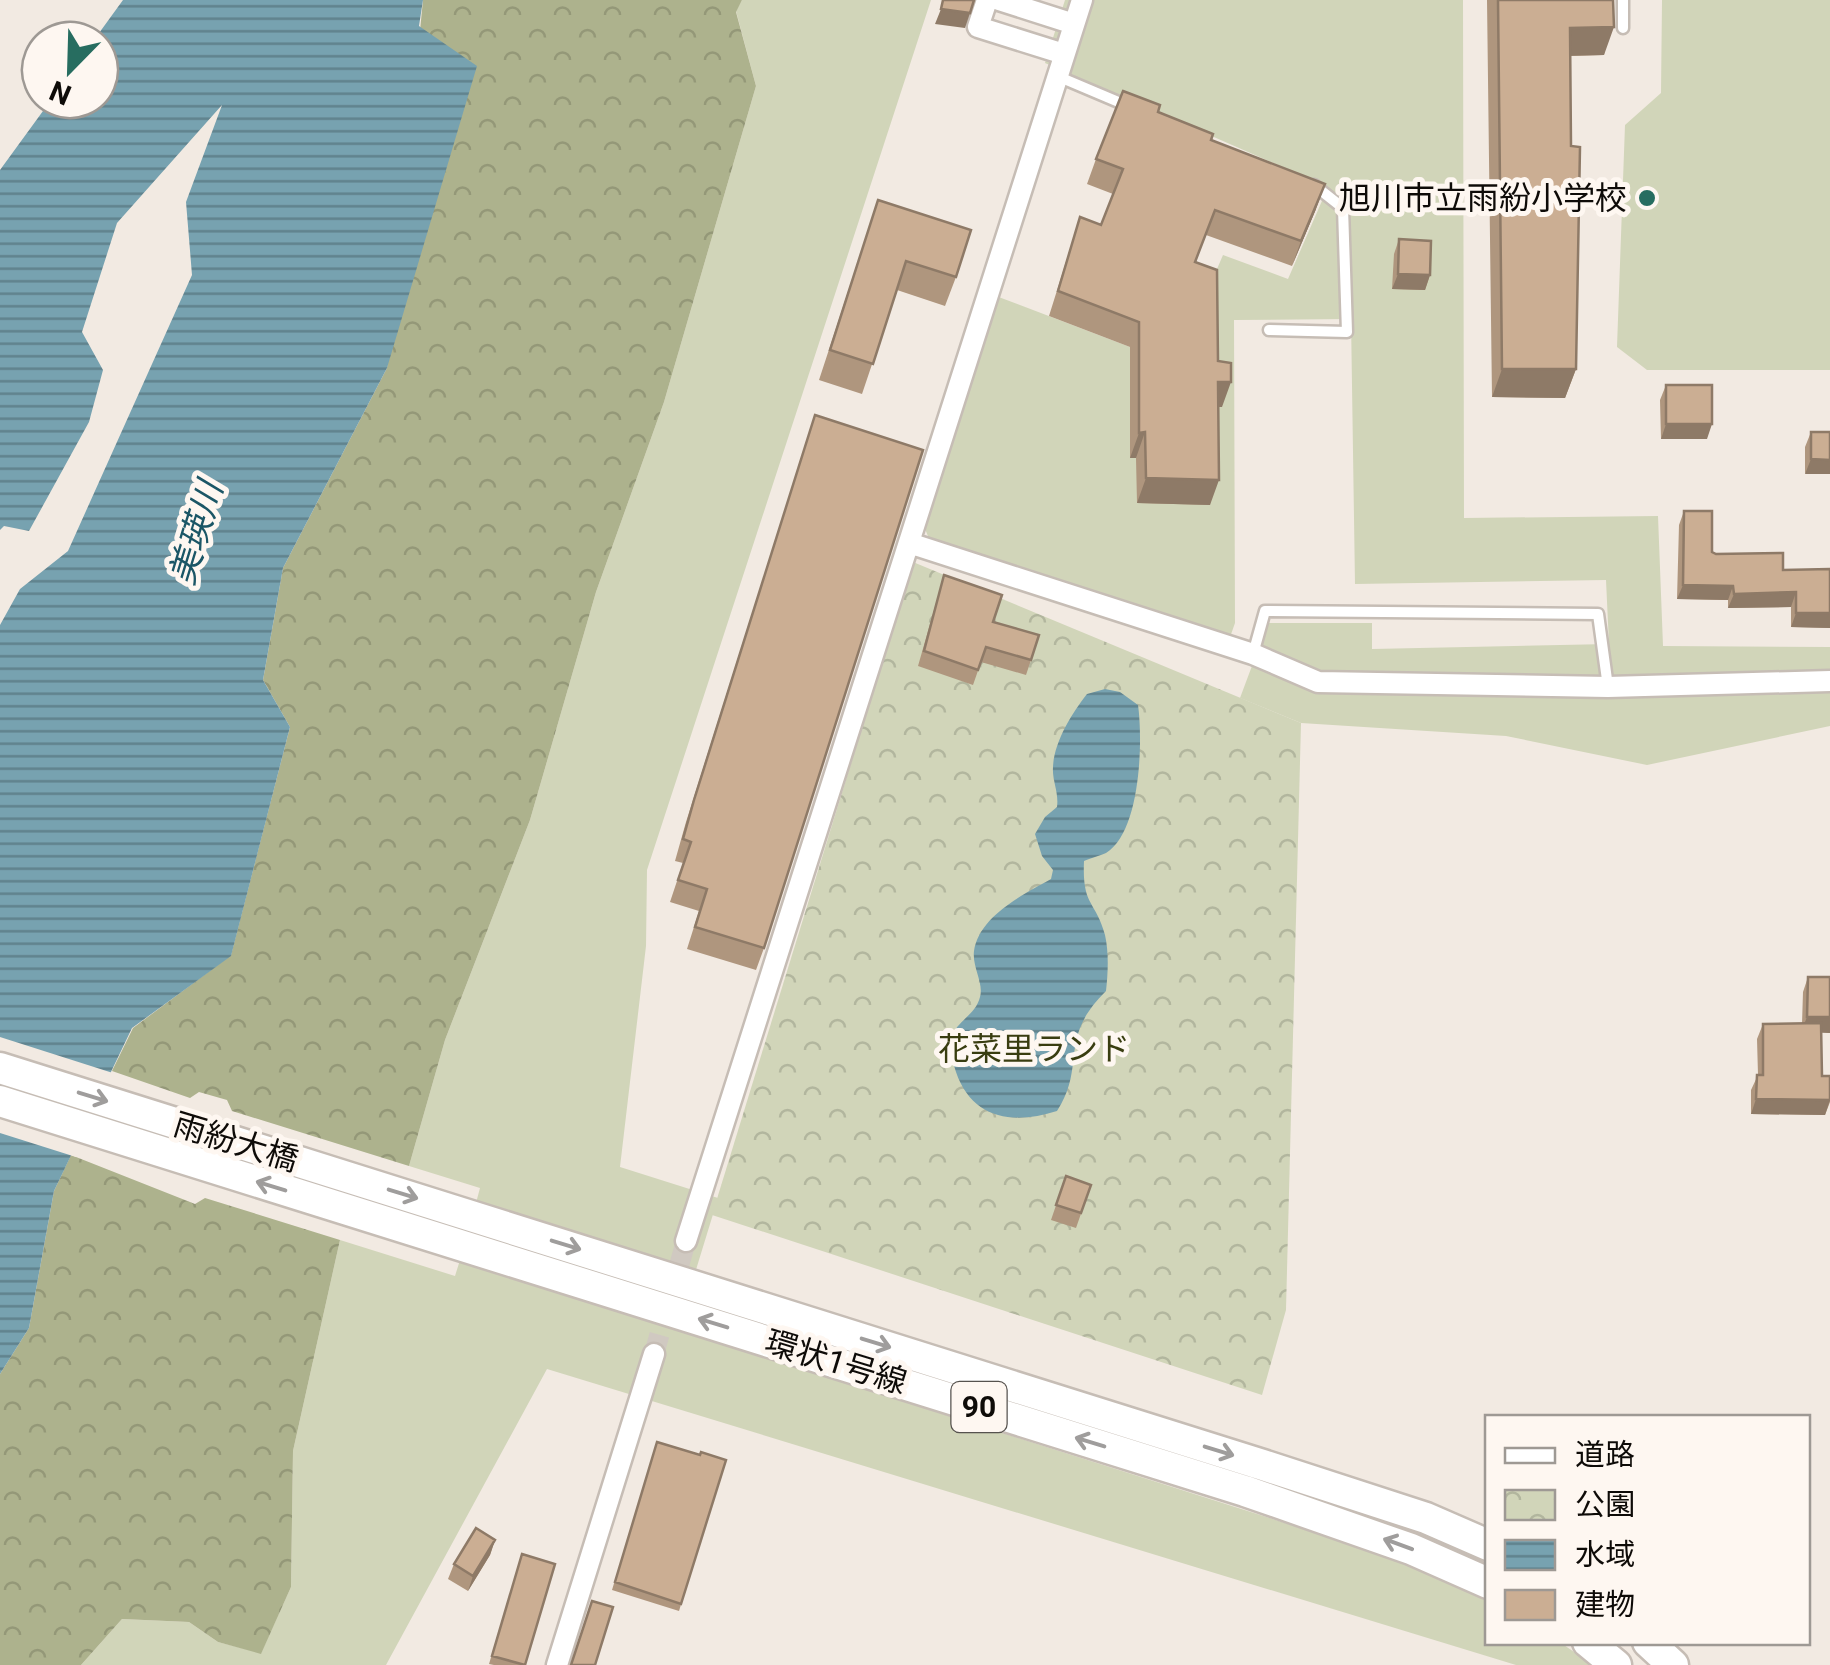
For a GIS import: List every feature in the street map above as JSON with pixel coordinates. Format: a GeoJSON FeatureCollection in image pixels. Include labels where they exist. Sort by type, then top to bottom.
{"type":"FeatureCollection","features":[{"type":"Feature","properties":{"kind":"main road","name":"雨紛大橋"},"geometry":{"type":"LineString","coordinates":[[0,1068],[469,1231]]}},
{"type":"Feature","properties":{"kind":"main road","name":"雨紛大橋"},"geometry":{"type":"LineString","coordinates":[[0,1101],[469,1231]]}},
{"type":"Feature","properties":{"kind":"main road","name":"環状1号線"},"geometry":{"type":"LineString","coordinates":[[469,1231],[1426,1518],[1485,1544]]}},
{"type":"Feature","properties":{"kind":"main road","name":"環状1号線"},"geometry":{"type":"LineString","coordinates":[[469,1231],[1245,1491],[1412,1549],[1485,1582]]}},
{"type":"Feature","properties":{"kind":"main road"},"geometry":{"type":"LineString","coordinates":[[1592,1645],[1616,1665]]}},
{"type":"Feature","properties":{"kind":"main road"},"geometry":{"type":"LineString","coordinates":[[1651,1645],[1673,1665]]}},
{"type":"Feature","properties":{"kind":"street"},"geometry":{"type":"LineString","coordinates":[[987,0],[978,27],[1064,54]]}},
{"type":"Feature","properties":{"kind":"street"},"geometry":{"type":"LineString","coordinates":[[686,1241],[1082,0]]}},
{"type":"Feature","properties":{"kind":"street"},"geometry":{"type":"LineString","coordinates":[[1006,36],[1010,2],[1074,24]]}},
{"type":"Feature","properties":{"kind":"street"},"geometry":{"type":"LineString","coordinates":[[909,543],[1254,654],[1318,682],[1608,687],[1830,681]]}},
{"type":"Feature","properties":{"kind":"street"},"geometry":{"type":"LineString","coordinates":[[557,1665],[654,1354]]}},
{"type":"Feature","properties":{"kind":"lane"},"geometry":{"type":"LineString","coordinates":[[1622,0],[1623,28]]}},
{"type":"Feature","properties":{"kind":"lane"},"geometry":{"type":"LineString","coordinates":[[1057,76],[1150,116]]}},
{"type":"Feature","properties":{"kind":"lane"},"geometry":{"type":"LineString","coordinates":[[1269,330],[1347,332],[1343,208],[1324,190],[1307,182]]}},
{"type":"Feature","properties":{"kind":"lane"},"geometry":{"type":"LineString","coordinates":[[1254,654],[1265,611],[1598,614],[1608,687]]}},
{"type":"Feature","properties":{"kind":"green space"},"geometry":{"type":"Polygon","coordinates":[[[423,0],[742,0],[736,12],[756,86],[664,402],[596,592],[530,820],[445,1040],[409,1166],[232,1111],[227,1100],[199,1092],[190,1098],[112,1071],[133,1028],[231,955],[290,727],[263,680],[283,568],[387,368],[423,0]]]}},
{"type":"Feature","properties":{"kind":"green space"},"geometry":{"type":"Polygon","coordinates":[[[742,0],[931,0],[647,870],[646,946],[620,1167],[718,1198],[695,1273],[476,1203],[480,1188],[409,1166],[445,1040],[530,820],[596,592],[664,402],[756,86],[736,11],[742,0]]]}},
{"type":"Feature","properties":{"kind":"green space"},"geometry":{"type":"Polygon","coordinates":[[[1065,0],[1463,0],[1464,518],[1658,516],[1663,646],[1830,647],[1830,726],[1647,765],[1506,736],[1301,723],[1240,698],[1268,623],[1372,623],[1372,649],[1609,644],[1606,580],[1355,584],[1351,319],[1234,320],[1235,623],[1229,640],[930,541],[923,524],[996,296],[1130,347],[1130,457],[1136,458],[1223,255],[1288,279],[1328,187],[1045,63],[1065,0]]]}},
{"type":"Feature","properties":{"kind":"green space"},"geometry":{"type":"Polygon","coordinates":[[[1662,0],[1830,0],[1830,370],[1647,370],[1617,347],[1625,125],[1661,93],[1662,0]]]}},
{"type":"Feature","properties":{"kind":"green space","name":"花菜里ランド"},"geometry":{"type":"Polygon","coordinates":[[[913,562],[1301,723],[1286,1310],[1262,1395],[712,1215],[913,562]]]}},
{"type":"Feature","properties":{"kind":"green space"},"geometry":{"type":"Polygon","coordinates":[[[71,1155],[195,1204],[205,1198],[340,1240],[293,1451],[291,1587],[261,1654],[218,1642],[189,1622],[122,1619],[81,1665],[0,1665],[0,1374],[29,1328],[54,1191],[71,1155]]]}},
{"type":"Feature","properties":{"kind":"green space"},"geometry":{"type":"Polygon","coordinates":[[[340,1240],[455,1276],[460,1260],[1401,1560],[1485,1598],[1485,1645],[1564,1645],[1593,1665],[1516,1665],[547,1369],[386,1665],[81,1665],[122,1619],[189,1622],[218,1642],[261,1653],[291,1587],[293,1451],[340,1240]]]}},
{"type":"Feature","properties":{"kind":"water","name":"美瑛川"},"geometry":{"type":"Polygon","coordinates":[[[123,0],[423,0],[419,26],[477,66],[387,368],[283,568],[263,680],[290,727],[231,956],[132,1028],[54,1191],[29,1328],[0,1374],[0,625],[20,589],[68,551],[192,275],[186,202],[222,105],[117,223],[82,332],[103,370],[89,422],[29,531],[4,526],[0,530],[0,170],[36,120],[120,120],[120,20],[108,20],[123,0]]]}},
{"type":"Feature","properties":{"kind":"water"},"geometry":{"type":"Polygon","coordinates":[[[1105,689],[1120,692],[1138,705],[1140,740],[1137,784],[1126,826],[1118,842],[1106,853],[1084,861],[1087,895],[1106,942],[1106,991],[1082,1024],[1066,1095],[1057,1111],[1025,1117],[996,1114],[972,1100],[952,1058],[956,1029],[980,997],[974,951],[993,917],[1051,879],[1053,870],[1042,856],[1035,834],[1057,807],[1054,757],[1060,738],[1087,694],[1105,689]]]}},
{"type":"Feature","properties":{"kind":"pier"},"geometry":{"type":"Polygon","coordinates":[[[0,1037],[116,1074],[76,1157],[0,1133],[0,1037]]]}},
{"type":"Feature","properties":{"kind":"building"},"geometry":{"type":"Polygon","coordinates":[[[943,0],[974,0],[970,13],[941,9],[943,0]]]}},
{"type":"Feature","properties":{"kind":"building"},"geometry":{"type":"Polygon","coordinates":[[[1498,0],[1613,0],[1614,27],[1570,28],[1571,146],[1580,147],[1576,369],[1502,369],[1498,0]]]}},
{"type":"Feature","properties":{"kind":"building"},"geometry":{"type":"Polygon","coordinates":[[[1123,91],[1160,105],[1158,112],[1213,134],[1211,140],[1325,184],[1301,241],[1215,210],[1195,262],[1217,270],[1218,361],[1231,363],[1231,382],[1218,382],[1219,480],[1146,478],[1145,432],[1139,433],[1139,322],[1058,291],[1080,217],[1101,225],[1123,169],[1096,159],[1123,91]]]}},
{"type":"Feature","properties":{"kind":"building"},"geometry":{"type":"Polygon","coordinates":[[[878,200],[971,230],[956,277],[906,261],[873,364],[830,350],[878,200]]]}},
{"type":"Feature","properties":{"kind":"building"},"geometry":{"type":"Polygon","coordinates":[[[1399,239],[1431,241],[1430,275],[1398,274],[1399,239]]]}},
{"type":"Feature","properties":{"kind":"building"},"geometry":{"type":"Polygon","coordinates":[[[1666,385],[1712,385],[1712,424],[1666,424],[1666,385]]]}},
{"type":"Feature","properties":{"kind":"building"},"geometry":{"type":"Polygon","coordinates":[[[815,415],[923,450],[764,948],[695,927],[707,889],[678,880],[691,842],[683,839],[694,800],[815,415]]]}},
{"type":"Feature","properties":{"kind":"building"},"geometry":{"type":"Polygon","coordinates":[[[1811,432],[1830,432],[1830,460],[1811,459],[1811,432]]]}},
{"type":"Feature","properties":{"kind":"building"},"geometry":{"type":"Polygon","coordinates":[[[1684,511],[1712,511],[1712,552],[1716,554],[1783,553],[1783,570],[1830,569],[1830,613],[1796,613],[1796,592],[1734,594],[1733,586],[1683,585],[1684,511]]]}},
{"type":"Feature","properties":{"kind":"building"},"geometry":{"type":"Polygon","coordinates":[[[944,575],[1002,595],[993,622],[1039,635],[1031,660],[986,647],[978,670],[924,651],[944,575]]]}},
{"type":"Feature","properties":{"kind":"building"},"geometry":{"type":"Polygon","coordinates":[[[1808,977],[1830,977],[1830,1017],[1807,1017],[1808,977]]]}},
{"type":"Feature","properties":{"kind":"building"},"geometry":{"type":"Polygon","coordinates":[[[1821,1023],[1822,1076],[1830,1076],[1830,1100],[1756,1099],[1757,1075],[1763,1075],[1763,1024],[1821,1023]]]}},
{"type":"Feature","properties":{"kind":"building"},"geometry":{"type":"Polygon","coordinates":[[[1066,1176],[1091,1185],[1081,1213],[1056,1205],[1066,1176]]]}},
{"type":"Feature","properties":{"kind":"building"},"geometry":{"type":"Polygon","coordinates":[[[657,1442],[726,1460],[681,1604],[615,1582],[657,1442]]]}},
{"type":"Feature","properties":{"kind":"building"},"geometry":{"type":"Polygon","coordinates":[[[476,1528],[495,1540],[473,1576],[454,1564],[476,1528]]]}},
{"type":"Feature","properties":{"kind":"building"},"geometry":{"type":"Polygon","coordinates":[[[522,1554],[555,1564],[525,1665],[492,1656],[522,1554]]]}},
{"type":"Feature","properties":{"kind":"building"},"geometry":{"type":"Polygon","coordinates":[[[592,1601],[613,1607],[595,1665],[571,1665],[592,1601]]]}},
{"type":"Feature","properties":{"kind":"tunnel"},"geometry":{"type":"LineString","coordinates":[[654,1354],[686,1241]]}},
{"type":"Feature","properties":{"kind":"place","name":"旭川市立雨紛小学校"},"geometry":{"type":"Point","coordinates":[1647,198]}}]}
